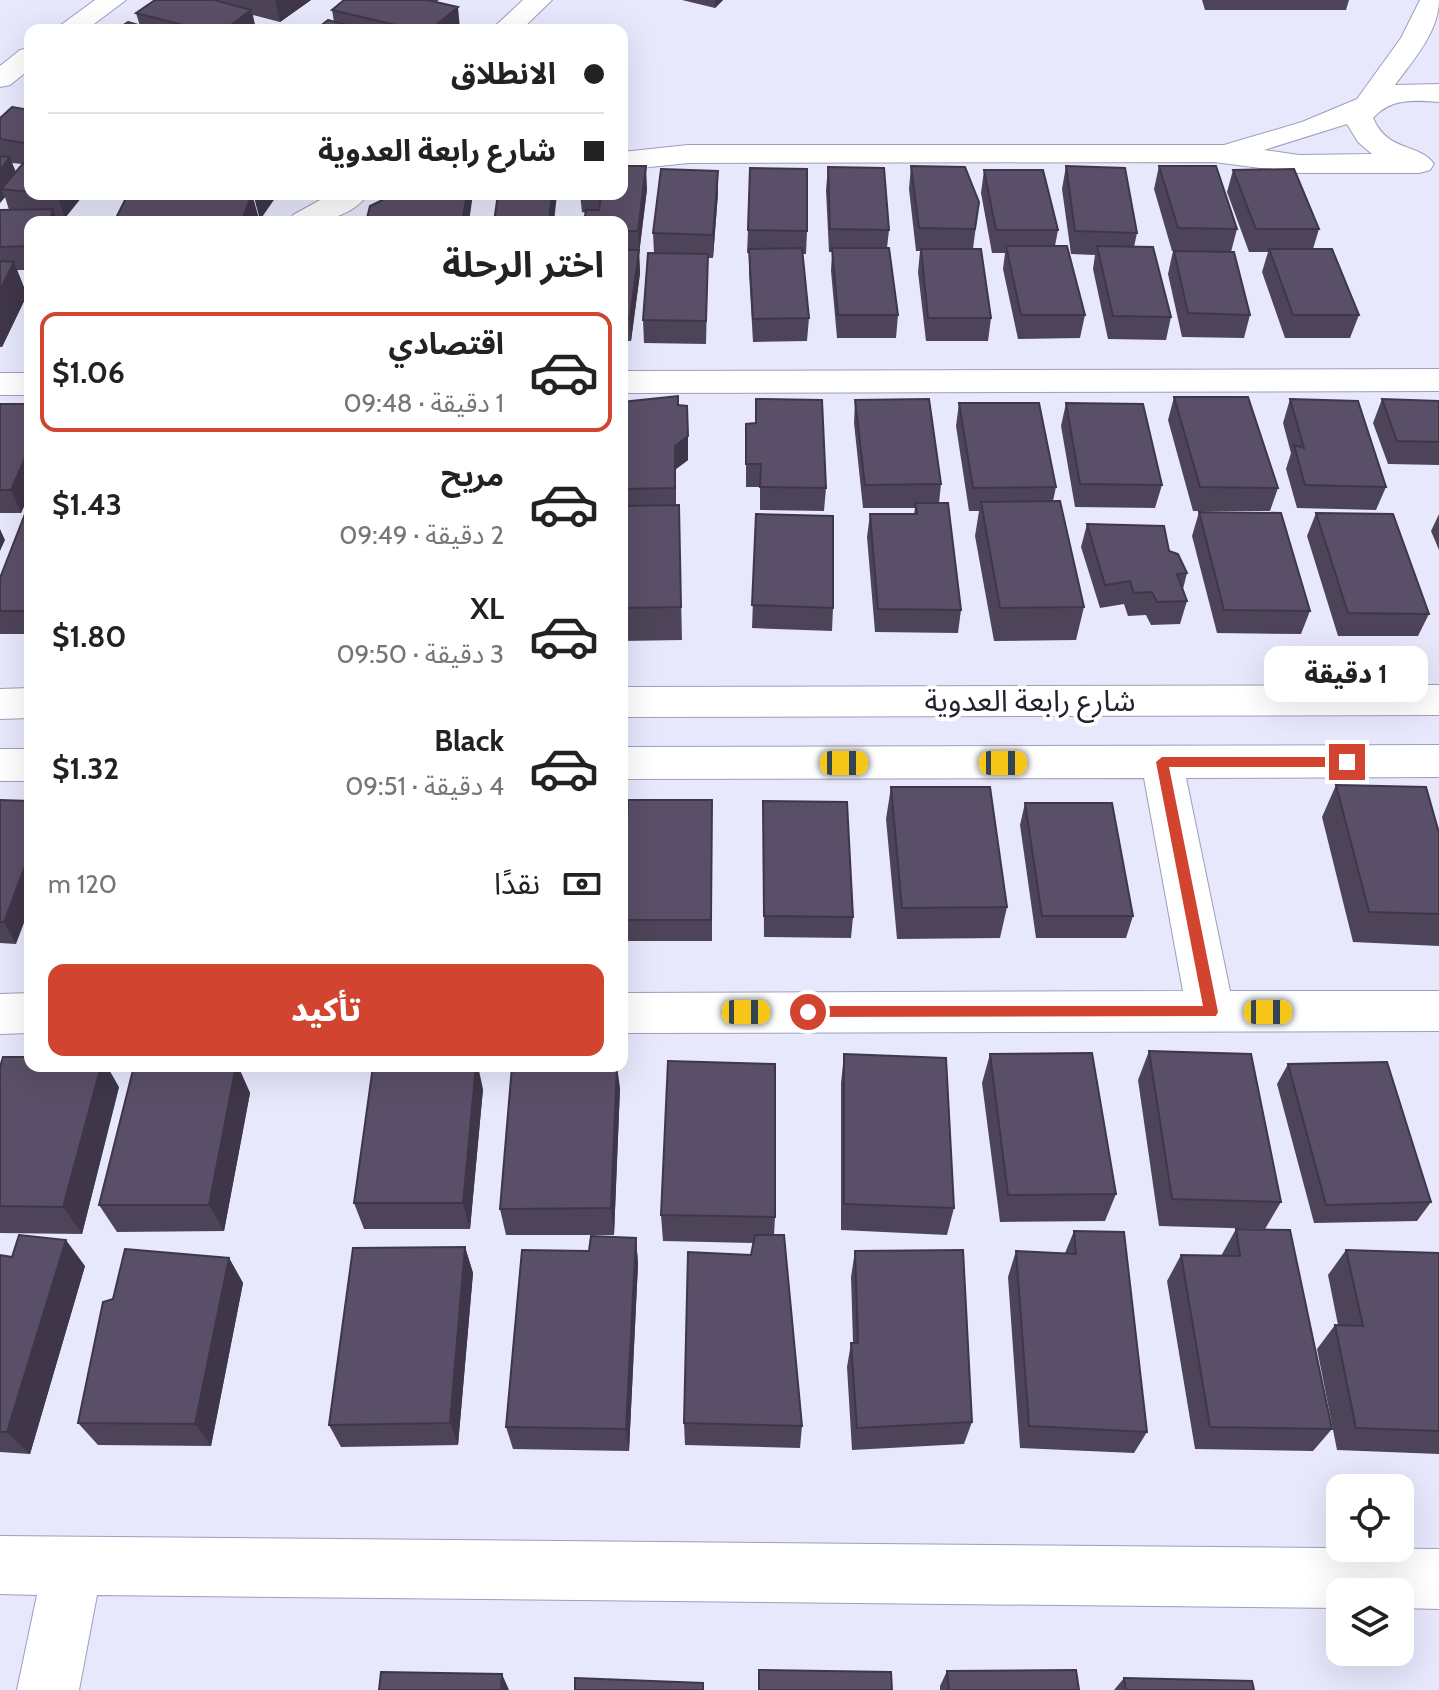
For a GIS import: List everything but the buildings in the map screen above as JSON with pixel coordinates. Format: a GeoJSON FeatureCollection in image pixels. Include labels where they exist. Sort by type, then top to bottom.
{"type":"FeatureCollection","features":[{"type":"Feature","properties":{"kind":"street"},"geometry":{"type":"LineString","coordinates":[[77,24],[113,0]]}},
{"type":"Feature","properties":{"kind":"street"},"geometry":{"type":"LineString","coordinates":[[1433,0],[1439,10]]}},
{"type":"Feature","properties":{"kind":"street"},"geometry":{"type":"LineString","coordinates":[[1428,165],[1393,155],[1374,144],[1363,131],[1359,118],[1414,38],[1433,0]]}},
{"type":"Feature","properties":{"kind":"street"},"geometry":{"type":"LineString","coordinates":[[514,24],[531,13]]}},
{"type":"Feature","properties":{"kind":"street"},"geometry":{"type":"LineString","coordinates":[[0,79],[24,61]]}},
{"type":"Feature","properties":{"kind":"street"},"geometry":{"type":"LineString","coordinates":[[1214,153],[1282,137],[1387,95],[1439,93]]}},
{"type":"Feature","properties":{"kind":"street"},"geometry":{"type":"LineString","coordinates":[[628,142],[688,154]]}},
{"type":"Feature","properties":{"kind":"street"},"geometry":{"type":"LineString","coordinates":[[628,160],[688,154],[1214,153],[1299,164],[1428,165]]}},
{"type":"Feature","properties":{"kind":"street"},"geometry":{"type":"LineString","coordinates":[[314,216],[342,200]]}},
{"type":"Feature","properties":{"kind":"street"},"geometry":{"type":"LineString","coordinates":[[628,382],[1439,380]]}},
{"type":"Feature","properties":{"kind":"street"},"geometry":{"type":"LineString","coordinates":[[0,384],[24,384]]}},
{"type":"Feature","properties":{"kind":"street","name":"شارع رابعة العدوية"},"geometry":{"type":"LineString","coordinates":[[628,702],[1439,700]]}},
{"type":"Feature","properties":{"kind":"street"},"geometry":{"type":"LineString","coordinates":[[0,704],[24,703]]}},
{"type":"Feature","properties":{"kind":"street","name":"شارع رابعة العدوية"},"geometry":{"type":"LineString","coordinates":[[628,763],[1439,761]]}},
{"type":"Feature","properties":{"kind":"street"},"geometry":{"type":"LineString","coordinates":[[1162,762],[1211,1012]]}},
{"type":"Feature","properties":{"kind":"street"},"geometry":{"type":"LineString","coordinates":[[0,765],[24,765]]}},
{"type":"Feature","properties":{"kind":"street"},"geometry":{"type":"LineString","coordinates":[[628,1013],[1439,1011]]}},
{"type":"Feature","properties":{"kind":"street"},"geometry":{"type":"LineString","coordinates":[[0,1014],[24,1013]]}},
{"type":"Feature","properties":{"kind":"street"},"geometry":{"type":"LineString","coordinates":[[0,1565],[1439,1579]]}},
{"type":"Feature","properties":{"kind":"street"},"geometry":{"type":"LineString","coordinates":[[48,1690],[73,1566]]}},
{"type":"Feature","properties":{"kind":"route"},"geometry":{"type":"LineString","coordinates":[[808,1012],[1211,1012],[1162,762],[1347,762]]}}]}
